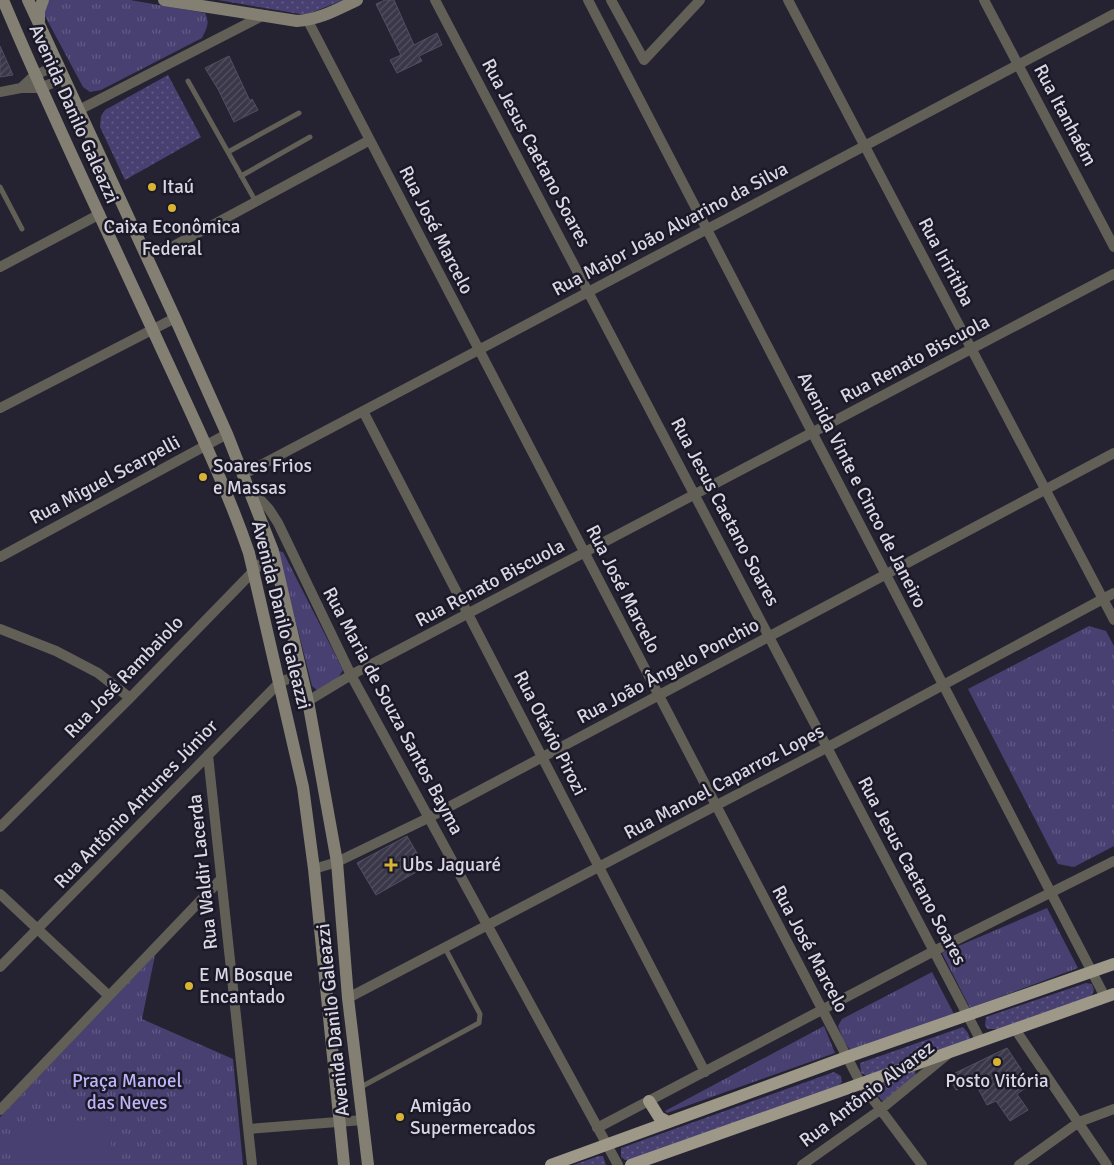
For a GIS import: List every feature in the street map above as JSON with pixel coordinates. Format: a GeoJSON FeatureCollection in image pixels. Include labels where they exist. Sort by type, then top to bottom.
{"type":"FeatureCollection","features":[{"type":"Feature","properties":{"kind":"main road","name":"Avenida Danilo Galeazzi"},"geometry":{"type":"LineString","coordinates":[[3,0],[40,88],[100,214],[236,515],[253,569],[303,787],[314,869],[344,1165]]}},
{"type":"Feature","properties":{"kind":"main road","name":"Avenida Danilo Galeazzi"},"geometry":{"type":"LineString","coordinates":[[28,0],[175,318],[226,434],[273,551],[308,701],[337,862],[348,998],[368,1165]]}},
{"type":"Feature","properties":{"kind":"main road"},"geometry":{"type":"LineString","coordinates":[[40,24],[39,11],[42,0]]}},
{"type":"Feature","properties":{"kind":"main road"},"geometry":{"type":"LineString","coordinates":[[164,0],[260,17],[308,21],[357,0]]}},
{"type":"Feature","properties":{"kind":"main road"},"geometry":{"type":"LineString","coordinates":[[551,1165],[847,1057],[1114,964]]}},
{"type":"Feature","properties":{"kind":"main road"},"geometry":{"type":"LineString","coordinates":[[631,1165],[860,1082],[1110,995]]}},
{"type":"Feature","properties":{"kind":"main road"},"geometry":{"type":"LineString","coordinates":[[649,1101],[659,1116],[668,1122]]}},
{"type":"Feature","properties":{"kind":"street","name":"Rua Jesus Caetano Soares"},"geometry":{"type":"LineString","coordinates":[[436,0],[981,1041]]}},
{"type":"Feature","properties":{"kind":"street","name":"Avenida Vinte e Cinco de Janeiro"},"geometry":{"type":"LineString","coordinates":[[588,0],[1050,894],[1092,972],[1110,995]]}},
{"type":"Feature","properties":{"kind":"street"},"geometry":{"type":"LineString","coordinates":[[612,0],[644,60],[700,0]]}},
{"type":"Feature","properties":{"kind":"street","name":"Rua Iriritiba"},"geometry":{"type":"LineString","coordinates":[[788,0],[1114,620]]}},
{"type":"Feature","properties":{"kind":"street","name":"Rua Itanhaém"},"geometry":{"type":"LineString","coordinates":[[984,0],[1114,247]]}},
{"type":"Feature","properties":{"kind":"street","name":"Rua Major João Alvarino da Silva"},"geometry":{"type":"LineString","coordinates":[[244,479],[363,411],[1114,14]]}},
{"type":"Feature","properties":{"kind":"street"},"geometry":{"type":"LineString","coordinates":[[79,110],[260,17]]}},
{"type":"Feature","properties":{"kind":"street","name":"Rua José Marcelo"},"geometry":{"type":"LineString","coordinates":[[308,21],[860,1082],[922,1165]]}},
{"type":"Feature","properties":{"kind":"street"},"geometry":{"type":"LineString","coordinates":[[21,88],[35,75],[59,66]]}},
{"type":"Feature","properties":{"kind":"street"},"geometry":{"type":"LineString","coordinates":[[0,92],[21,88],[40,88],[65,78]]}},
{"type":"Feature","properties":{"kind":"street"},"geometry":{"type":"LineString","coordinates":[[144,250],[170,248],[370,140]]}},
{"type":"Feature","properties":{"kind":"street"},"geometry":{"type":"LineString","coordinates":[[0,267],[100,214]]}},
{"type":"Feature","properties":{"kind":"street","name":"Rua Renato Biscuola"},"geometry":{"type":"LineString","coordinates":[[308,701],[351,675],[1114,274]]}},
{"type":"Feature","properties":{"kind":"street"},"geometry":{"type":"LineString","coordinates":[[0,408],[175,318]]}},
{"type":"Feature","properties":{"kind":"street","name":"Rua Otávio Pirozi"},"geometry":{"type":"LineString","coordinates":[[363,411],[705,1072]]}},
{"type":"Feature","properties":{"kind":"street","name":"Rua Miguel Scarpelli"},"geometry":{"type":"LineString","coordinates":[[0,557],[226,434]]}},
{"type":"Feature","properties":{"kind":"street","name":"Rua João Ângelo Ponchio"},"geometry":{"type":"LineString","coordinates":[[314,869],[337,862],[428,818],[1114,453]]}},
{"type":"Feature","properties":{"kind":"street","name":"Rua Maria de Souza Santos Bayma"},"geometry":{"type":"LineString","coordinates":[[244,479],[270,509],[278,523],[351,675],[596,1128],[618,1165]]}},
{"type":"Feature","properties":{"kind":"street","name":"Rua José Rambaiolo"},"geometry":{"type":"LineString","coordinates":[[0,827],[130,698],[253,569],[273,551]]}},
{"type":"Feature","properties":{"kind":"street","name":"Rua Manoel Caparroz Lopes"},"geometry":{"type":"LineString","coordinates":[[348,998],[828,747],[941,684],[1114,594]]}},
{"type":"Feature","properties":{"kind":"street"},"geometry":{"type":"LineString","coordinates":[[0,629],[56,651],[89,669],[130,698]]}},
{"type":"Feature","properties":{"kind":"street","name":"Rua Antônio Antunes Júnior"},"geometry":{"type":"LineString","coordinates":[[0,968],[280,682],[302,674]]}},
{"type":"Feature","properties":{"kind":"street","name":"Rua Waldir Lacerda"},"geometry":{"type":"LineString","coordinates":[[208,755],[252,1165]]}},
{"type":"Feature","properties":{"kind":"street"},"geometry":{"type":"LineString","coordinates":[[596,1128],[823,1011],[934,951],[1114,861]]}},
{"type":"Feature","properties":{"kind":"street"},"geometry":{"type":"LineString","coordinates":[[0,1110],[221,879]]}},
{"type":"Feature","properties":{"kind":"street"},"geometry":{"type":"LineString","coordinates":[[0,894],[109,996]]}},
{"type":"Feature","properties":{"kind":"street"},"geometry":{"type":"LineString","coordinates":[[1015,1029],[1108,1165]]}},
{"type":"Feature","properties":{"kind":"street","name":"Rua Antônio Alvarez"},"geometry":{"type":"LineString","coordinates":[[802,1165],[880,1110],[952,1051]]}},
{"type":"Feature","properties":{"kind":"street"},"geometry":{"type":"LineString","coordinates":[[1019,1165],[1079,1122],[1114,1109]]}},
{"type":"Feature","properties":{"kind":"street"},"geometry":{"type":"LineString","coordinates":[[248,1129],[363,1120]]}},
{"type":"Feature","properties":{"kind":"lane"},"geometry":{"type":"LineString","coordinates":[[188,81],[256,202]]}},
{"type":"Feature","properties":{"kind":"lane"},"geometry":{"type":"LineString","coordinates":[[228,152],[299,113]]}},
{"type":"Feature","properties":{"kind":"lane"},"geometry":{"type":"LineString","coordinates":[[241,176],[310,137]]}},
{"type":"Feature","properties":{"kind":"lane"},"geometry":{"type":"LineString","coordinates":[[0,187],[22,229]]}},
{"type":"Feature","properties":{"kind":"lane"},"geometry":{"type":"LineString","coordinates":[[359,1088],[479,1023],[480,1014],[445,947]]}},
{"type":"Feature","properties":{"kind":"green space"},"geometry":{"type":"Polygon","coordinates":[[[49,0],[130,0],[205,13],[207,26],[202,38],[101,90],[90,92],[83,87],[45,16],[44,8],[49,0]]]}},
{"type":"Feature","properties":{"kind":"green space"},"geometry":{"type":"Polygon","coordinates":[[[218,0],[343,0],[306,15],[218,0]]]}},
{"type":"Feature","properties":{"kind":"green space"},"geometry":{"type":"Polygon","coordinates":[[[168,75],[201,137],[125,180],[100,127],[101,116],[105,110],[168,75]]]}},
{"type":"Feature","properties":{"kind":"green space"},"geometry":{"type":"Polygon","coordinates":[[[278,551],[283,552],[343,670],[338,678],[318,691],[312,686],[278,551]]]}},
{"type":"Feature","properties":{"kind":"green space"},"geometry":{"type":"Polygon","coordinates":[[[1089,626],[1106,631],[1114,646],[1114,846],[1074,867],[1058,864],[968,689],[1089,626]]]}},
{"type":"Feature","properties":{"kind":"green space"},"geometry":{"type":"Polygon","coordinates":[[[1114,730],[1114,784],[1092,742],[1114,730]]]}},
{"type":"Feature","properties":{"kind":"green space"},"geometry":{"type":"Polygon","coordinates":[[[1047,908],[1078,968],[970,1008],[942,953],[1047,908]]]}},
{"type":"Feature","properties":{"kind":"green space","name":"Praça Manoel das Neves"},"geometry":{"type":"Polygon","coordinates":[[[155,955],[142,1019],[233,1059],[243,1165],[0,1165],[0,1117],[155,955]]]}},
{"type":"Feature","properties":{"kind":"green space"},"geometry":{"type":"Polygon","coordinates":[[[932,972],[954,1014],[851,1051],[843,1040],[838,1026],[842,1019],[932,972]]]}},
{"type":"Feature","properties":{"kind":"green space"},"geometry":{"type":"Polygon","coordinates":[[[1086,983],[1092,984],[1094,990],[1091,997],[999,1029],[988,1029],[985,1026],[986,1017],[1086,983]]]}},
{"type":"Feature","properties":{"kind":"green space"},"geometry":{"type":"Polygon","coordinates":[[[824,1026],[835,1053],[667,1113],[665,1111],[824,1026]]]}},
{"type":"Feature","properties":{"kind":"green space"},"geometry":{"type":"Polygon","coordinates":[[[963,1027],[970,1039],[867,1076],[861,1073],[860,1063],[963,1027]]]}},
{"type":"Feature","properties":{"kind":"green space"},"geometry":{"type":"Polygon","coordinates":[[[914,1067],[917,1079],[884,1103],[867,1083],[914,1067]]]}},
{"type":"Feature","properties":{"kind":"green space"},"geometry":{"type":"Polygon","coordinates":[[[834,1072],[841,1076],[842,1082],[838,1086],[631,1160],[625,1160],[621,1157],[621,1148],[834,1072]]]}},
{"type":"Feature","properties":{"kind":"green space"},"geometry":{"type":"Polygon","coordinates":[[[109,1118],[113,1165],[14,1165],[10,1127],[109,1118]]]}},
{"type":"Feature","properties":{"kind":"green space"},"geometry":{"type":"Polygon","coordinates":[[[603,1156],[606,1165],[573,1165],[603,1156]]]}},
{"type":"Feature","properties":{"kind":"building"},"geometry":{"type":"Polygon","coordinates":[[[385,0],[394,0],[414,45],[437,33],[442,45],[419,56],[422,61],[397,73],[390,60],[401,55],[376,4],[385,0]]]}},
{"type":"Feature","properties":{"kind":"building"},"geometry":{"type":"Polygon","coordinates":[[[0,46],[13,75],[0,77],[0,46]]]}},
{"type":"Feature","properties":{"kind":"building"},"geometry":{"type":"Polygon","coordinates":[[[229,56],[250,101],[252,99],[258,110],[234,122],[218,89],[205,68],[229,56]]]}},
{"type":"Feature","properties":{"kind":"building","name":"Ubs Jaguaré"},"geometry":{"type":"Polygon","coordinates":[[[407,836],[425,867],[376,895],[357,863],[407,836]]]}},
{"type":"Feature","properties":{"kind":"building","name":"Posto Vitória"},"geometry":{"type":"Polygon","coordinates":[[[1007,1048],[1031,1084],[1017,1094],[1028,1110],[1010,1121],[996,1101],[987,1105],[974,1081],[956,1090],[949,1076],[1007,1048]]]}},
{"type":"Feature","properties":{"kind":"place","name":"Itaú"},"geometry":{"type":"Point","coordinates":[152,187]}},
{"type":"Feature","properties":{"kind":"place","name":"Caixa Econômica Federal"},"geometry":{"type":"Point","coordinates":[172,208]}},
{"type":"Feature","properties":{"kind":"place","name":"Soares Frios e Massas"},"geometry":{"type":"Point","coordinates":[203,477]}},
{"type":"Feature","properties":{"kind":"place","name":"Ubs Jaguaré"},"geometry":{"type":"Point","coordinates":[391,865]}},
{"type":"Feature","properties":{"kind":"place","name":"E M Bosque Encantado"},"geometry":{"type":"Point","coordinates":[189,986]}},
{"type":"Feature","properties":{"kind":"place","name":"Posto Vitória"},"geometry":{"type":"Point","coordinates":[997,1062]}},
{"type":"Feature","properties":{"kind":"place","name":"Amigão Supermercados"},"geometry":{"type":"Point","coordinates":[400,1117]}}]}
